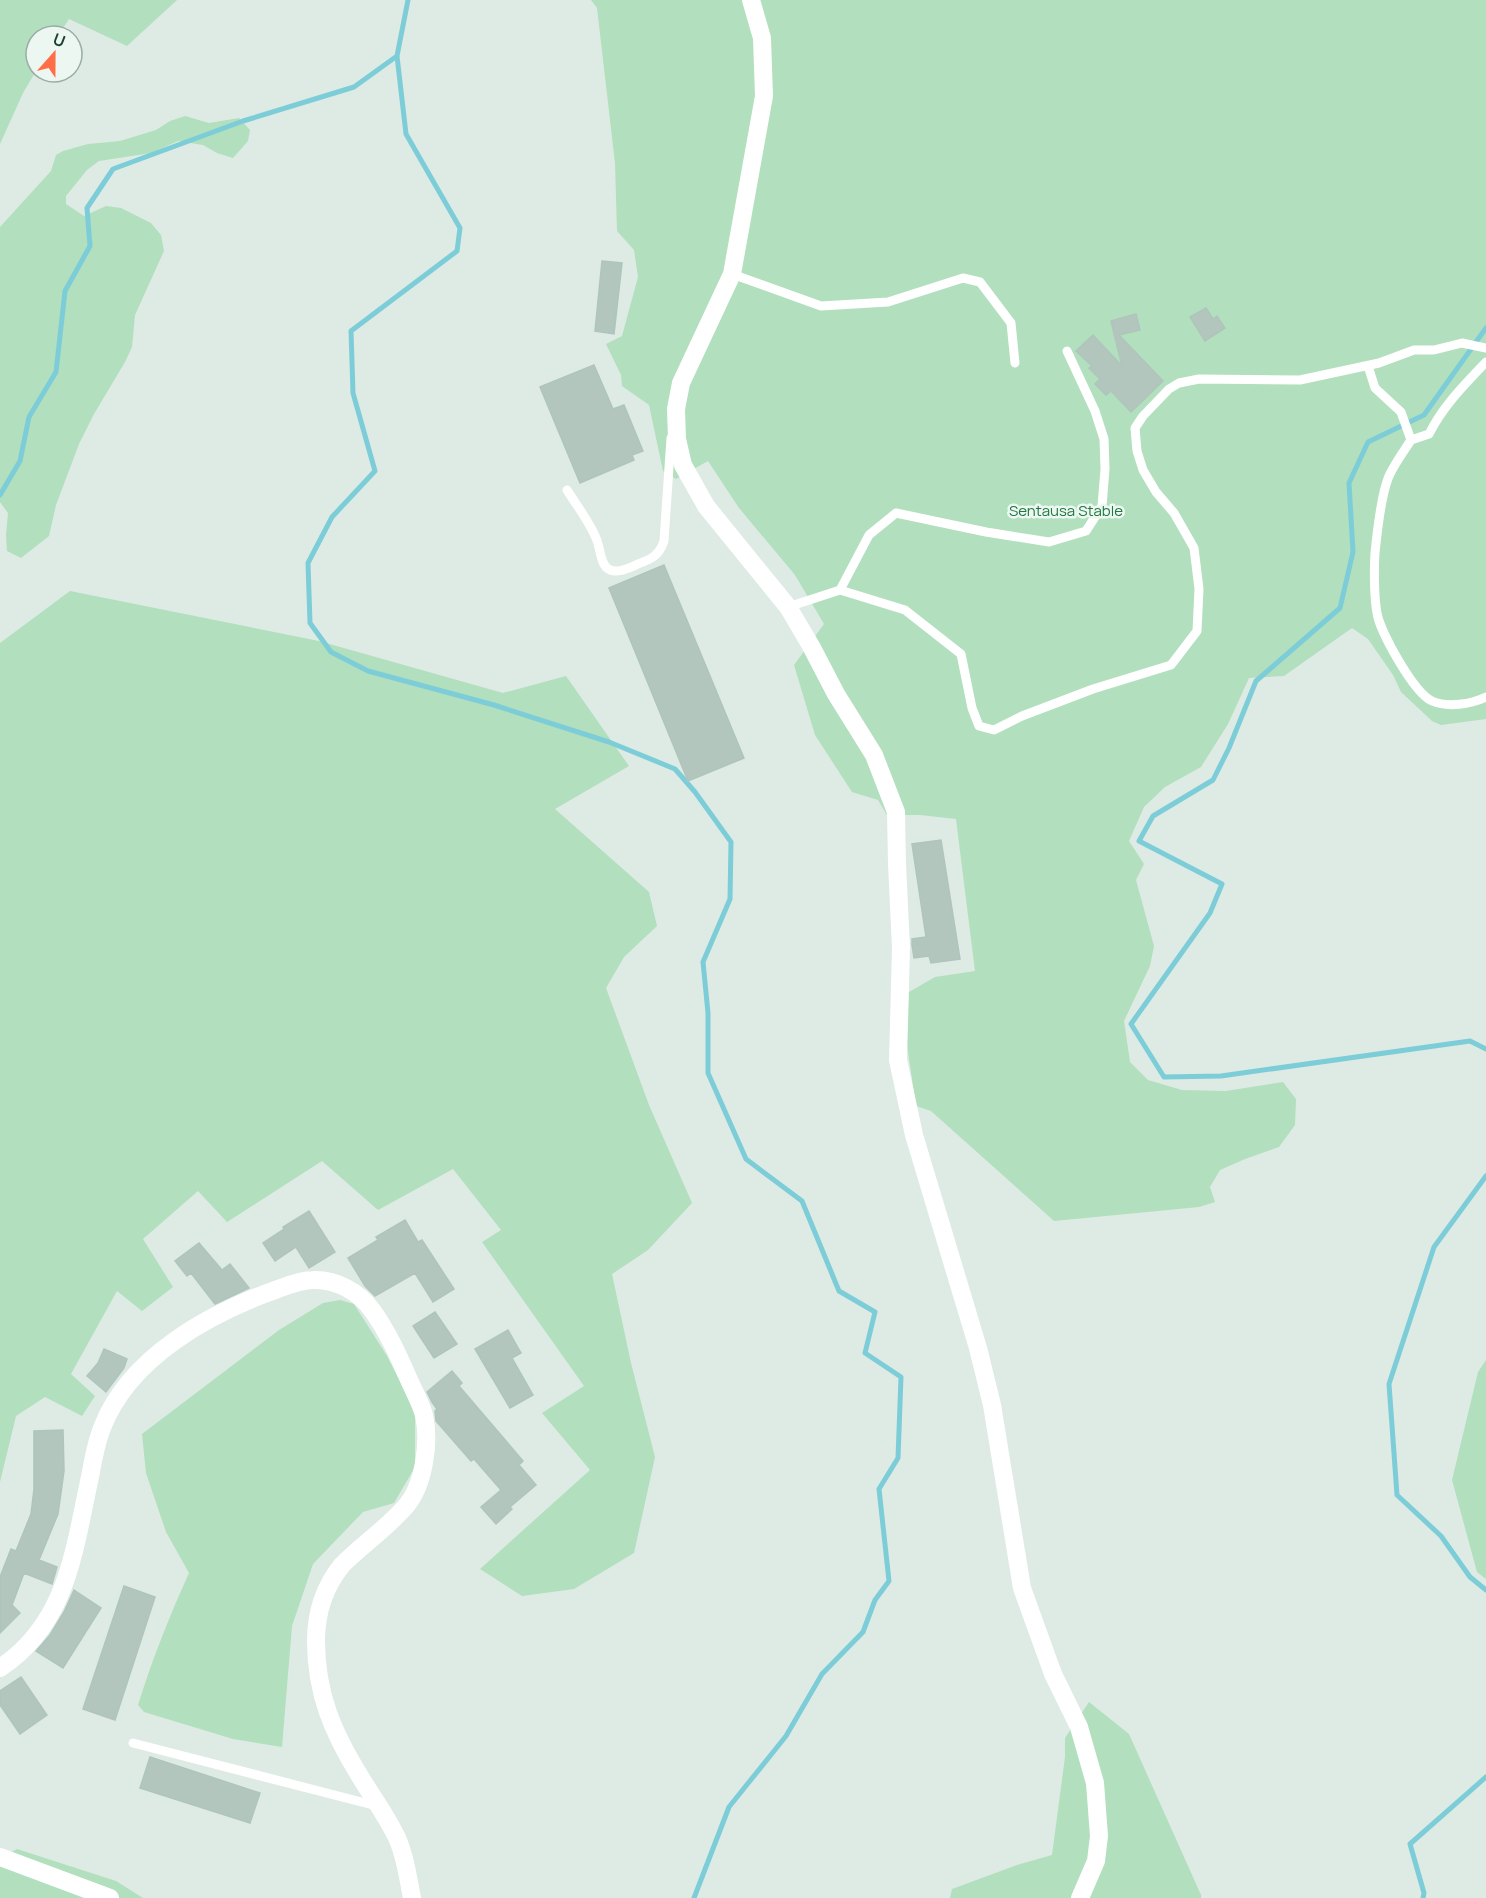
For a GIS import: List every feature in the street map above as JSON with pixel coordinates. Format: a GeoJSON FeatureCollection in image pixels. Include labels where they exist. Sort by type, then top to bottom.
{"type":"FeatureCollection","features":[{"type":"Feature","properties":{"kind":"street"},"geometry":{"type":"LineString","coordinates":[[751,0],[762,38],[764,96],[732,274],[681,383],[676,409],[677,439],[683,465],[706,506],[788,607],[836,694],[874,755],[896,812],[901,948],[898,1060],[914,1135],[978,1348],[992,1405],[1022,1588],[1053,1674],[1079,1727],[1095,1783],[1099,1836],[1096,1862],[1080,1898]]}},
{"type":"Feature","properties":{"kind":"street"},"geometry":{"type":"LineString","coordinates":[[0,1668],[32,1641],[60,1596],[74,1556],[102,1428],[116,1399],[149,1360],[188,1333],[245,1300],[293,1283],[313,1280],[329,1282],[357,1294],[392,1343],[424,1413],[425,1460],[418,1485],[407,1505],[334,1574],[319,1611],[316,1630],[318,1674],[329,1718],[359,1776],[390,1825],[404,1855],[412,1898]]}},
{"type":"Feature","properties":{"kind":"street"},"geometry":{"type":"LineString","coordinates":[[0,1857],[110,1898]]}},
{"type":"Feature","properties":{"kind":"lane"},"geometry":{"type":"LineString","coordinates":[[732,274],[821,306],[888,302],[963,278],[980,282],[1011,323],[1014,363]]}},
{"type":"Feature","properties":{"kind":"lane"},"geometry":{"type":"LineString","coordinates":[[788,607],[840,590],[905,610],[961,654],[972,708],[979,726],[994,730],[1022,716],[1093,689],[1172,665],[1197,631],[1199,589],[1194,548],[1174,513],[1156,492],[1143,470],[1137,451],[1135,429],[1143,416],[1169,389],[1187,380],[1199,379],[1300,380],[1368,366],[1414,350],[1434,350],[1462,343],[1486,348]]}},
{"type":"Feature","properties":{"kind":"lane"},"geometry":{"type":"LineString","coordinates":[[840,590],[869,535],[896,513],[986,532],[1049,542],[1086,531],[1102,506],[1105,469],[1104,439],[1095,411],[1067,351]]}},
{"type":"Feature","properties":{"kind":"lane"},"geometry":{"type":"LineString","coordinates":[[1409,436],[1429,434],[1437,417],[1486,362]]}},
{"type":"Feature","properties":{"kind":"lane"},"geometry":{"type":"LineString","coordinates":[[1368,366],[1375,388],[1401,412],[1409,436],[1389,477],[1380,514],[1375,555],[1377,614],[1400,664],[1416,687],[1432,701],[1466,704],[1486,697]]}},
{"type":"Feature","properties":{"kind":"lane"},"geometry":{"type":"LineString","coordinates":[[567,490],[591,527],[608,569],[624,570],[655,557],[660,552],[664,541],[670,441],[676,424]]}},
{"type":"Feature","properties":{"kind":"lane"},"geometry":{"type":"LineString","coordinates":[[133,1743],[379,1807]]}},
{"type":"Feature","properties":{"kind":"green space"},"geometry":{"type":"Polygon","coordinates":[[[0,0],[177,0],[127,46],[69,19],[66,24],[24,24],[24,84],[28,84],[0,144],[0,0]]]}},
{"type":"Feature","properties":{"kind":"green space","name":"Sentausa Stable"},"geometry":{"type":"Polygon","coordinates":[[[591,0],[1486,0],[1486,719],[1441,725],[1432,721],[1401,692],[1393,675],[1368,639],[1352,628],[1284,676],[1249,678],[1228,724],[1201,767],[1165,787],[1144,807],[1129,841],[1144,864],[1136,880],[1154,946],[1150,966],[1124,1021],[1130,1062],[1148,1080],[1182,1090],[1226,1091],[1283,1082],[1296,1099],[1295,1125],[1279,1147],[1220,1170],[1210,1187],[1215,1202],[1199,1207],[1054,1221],[931,1111],[916,1106],[906,1038],[909,992],[935,977],[975,971],[956,819],[920,815],[887,815],[878,800],[852,792],[815,735],[794,665],[824,624],[795,575],[739,508],[708,461],[676,479],[663,471],[649,405],[622,386],[621,375],[606,344],[622,336],[638,277],[634,250],[617,231],[615,163],[597,8],[591,0]]]}},
{"type":"Feature","properties":{"kind":"green space"},"geometry":{"type":"Polygon","coordinates":[[[185,116],[209,123],[239,118],[250,130],[248,141],[233,158],[203,145],[178,141],[151,153],[99,161],[87,170],[66,196],[66,204],[84,216],[106,206],[121,208],[151,223],[161,235],[164,251],[135,315],[132,347],[79,444],[56,505],[49,536],[21,558],[7,551],[8,513],[0,502],[0,227],[51,171],[56,155],[88,144],[120,141],[156,130],[170,121],[185,116]]]}},
{"type":"Feature","properties":{"kind":"green space"},"geometry":{"type":"Polygon","coordinates":[[[70,591],[319,641],[503,693],[566,676],[629,766],[555,809],[649,892],[657,926],[624,957],[606,988],[649,1105],[692,1203],[648,1250],[612,1274],[631,1363],[655,1457],[634,1553],[574,1589],[522,1596],[480,1569],[590,1470],[542,1413],[584,1386],[482,1242],[501,1230],[453,1169],[378,1210],[322,1161],[227,1222],[198,1191],[143,1239],[173,1287],[142,1311],[117,1291],[71,1374],[95,1396],[82,1416],[45,1397],[16,1416],[0,1482],[0,643],[70,591]]]}},
{"type":"Feature","properties":{"kind":"green space"},"geometry":{"type":"Polygon","coordinates":[[[340,1300],[354,1304],[387,1356],[415,1411],[415,1467],[394,1503],[363,1512],[313,1564],[292,1626],[282,1747],[233,1739],[144,1712],[138,1705],[143,1688],[189,1573],[166,1532],[146,1473],[142,1434],[279,1330],[323,1303],[340,1300]]]}},
{"type":"Feature","properties":{"kind":"green space"},"geometry":{"type":"Polygon","coordinates":[[[1486,1360],[1486,1579],[1477,1572],[1452,1480],[1478,1372],[1486,1360]]]}},
{"type":"Feature","properties":{"kind":"green space"},"geometry":{"type":"Polygon","coordinates":[[[1089,1702],[1129,1734],[1201,1898],[950,1898],[952,1889],[1052,1855],[1065,1757],[1065,1738],[1089,1702]]]}},
{"type":"Feature","properties":{"kind":"green space"},"geometry":{"type":"Polygon","coordinates":[[[17,1849],[116,1881],[143,1898],[0,1898],[0,1859],[17,1849]]]}},
{"type":"Feature","properties":{"kind":"building"},"geometry":{"type":"Polygon","coordinates":[[[602,261],[622,263],[614,334],[595,331],[602,261]]]}},
{"type":"Feature","properties":{"kind":"building"},"geometry":{"type":"Polygon","coordinates":[[[1206,308],[1213,319],[1217,316],[1225,328],[1205,341],[1190,317],[1206,308]]]}},
{"type":"Feature","properties":{"kind":"building"},"geometry":{"type":"Polygon","coordinates":[[[1136,314],[1140,330],[1119,335],[1163,381],[1131,412],[1111,391],[1106,395],[1095,384],[1100,379],[1089,368],[1092,366],[1076,351],[1093,335],[1122,366],[1111,321],[1136,314]]]}},
{"type":"Feature","properties":{"kind":"building"},"geometry":{"type":"Polygon","coordinates":[[[594,365],[613,409],[624,405],[643,451],[632,455],[634,460],[580,483],[540,387],[594,365]]]}},
{"type":"Feature","properties":{"kind":"building"},"geometry":{"type":"Polygon","coordinates":[[[664,565],[744,758],[688,781],[609,588],[664,565]]]}},
{"type":"Feature","properties":{"kind":"building"},"geometry":{"type":"Polygon","coordinates":[[[941,840],[960,959],[931,963],[929,956],[914,958],[912,939],[926,937],[912,844],[941,840]]]}},
{"type":"Feature","properties":{"kind":"building"},"geometry":{"type":"Polygon","coordinates":[[[309,1211],[335,1252],[309,1268],[296,1247],[275,1261],[263,1243],[309,1211]]]}},
{"type":"Feature","properties":{"kind":"building"},"geometry":{"type":"Polygon","coordinates":[[[405,1220],[418,1242],[422,1240],[454,1289],[433,1302],[415,1273],[375,1296],[365,1286],[348,1258],[378,1240],[376,1237],[405,1220]]]}},
{"type":"Feature","properties":{"kind":"building"},"geometry":{"type":"Polygon","coordinates":[[[199,1243],[222,1270],[230,1264],[249,1288],[215,1304],[191,1273],[187,1276],[175,1261],[199,1243]]]}},
{"type":"Feature","properties":{"kind":"building"},"geometry":{"type":"Polygon","coordinates":[[[435,1312],[457,1344],[434,1358],[413,1326],[435,1312]]]}},
{"type":"Feature","properties":{"kind":"building"},"geometry":{"type":"Polygon","coordinates":[[[508,1330],[521,1353],[512,1358],[533,1395],[510,1408],[475,1349],[508,1330]]]}},
{"type":"Feature","properties":{"kind":"building"},"geometry":{"type":"Polygon","coordinates":[[[104,1349],[127,1359],[124,1368],[106,1392],[87,1376],[98,1363],[104,1349]]]}},
{"type":"Feature","properties":{"kind":"building"},"geometry":{"type":"Polygon","coordinates":[[[452,1371],[462,1383],[459,1386],[523,1461],[519,1465],[536,1485],[510,1507],[512,1509],[496,1524],[481,1507],[501,1490],[474,1459],[471,1461],[436,1421],[435,1411],[437,1409],[427,1392],[452,1371]]]}},
{"type":"Feature","properties":{"kind":"building"},"geometry":{"type":"Polygon","coordinates":[[[63,1430],[64,1471],[58,1514],[39,1560],[57,1567],[52,1584],[24,1573],[12,1605],[20,1613],[0,1633],[0,1577],[11,1549],[16,1551],[31,1514],[34,1489],[34,1431],[63,1430]]]}},
{"type":"Feature","properties":{"kind":"building"},"geometry":{"type":"Polygon","coordinates":[[[124,1586],[155,1597],[115,1720],[83,1709],[124,1586]]]}},
{"type":"Feature","properties":{"kind":"building"},"geometry":{"type":"Polygon","coordinates":[[[74,1590],[101,1608],[63,1668],[36,1651],[50,1635],[74,1590]]]}},
{"type":"Feature","properties":{"kind":"building"},"geometry":{"type":"Polygon","coordinates":[[[21,1677],[47,1715],[20,1734],[0,1705],[0,1691],[21,1677]]]}},
{"type":"Feature","properties":{"kind":"building"},"geometry":{"type":"Polygon","coordinates":[[[150,1757],[260,1793],[250,1823],[140,1788],[150,1757]]]}},
{"type":"Feature","properties":{"kind":"waterway"},"geometry":{"type":"LineString","coordinates":[[408,0],[397,56],[406,134],[460,228],[457,251],[351,331],[353,393],[375,471],[332,517],[308,563],[310,623],[331,652],[368,671],[494,705],[609,742],[675,769],[695,792],[731,842],[730,899],[703,962],[708,1013],[708,1073],[746,1159],[802,1201],[839,1291],[875,1312],[865,1353],[901,1377],[898,1458],[879,1489],[889,1581],[875,1600],[863,1632],[822,1674],[786,1736],[729,1807],[694,1898]]}},
{"type":"Feature","properties":{"kind":"waterway"},"geometry":{"type":"LineString","coordinates":[[0,495],[20,461],[29,417],[56,372],[65,291],[90,246],[87,208],[113,169],[243,121],[354,87],[397,56]]}},
{"type":"Feature","properties":{"kind":"waterway"},"geometry":{"type":"LineString","coordinates":[[1486,328],[1424,415],[1368,442],[1349,483],[1353,552],[1340,608],[1256,681],[1229,748],[1213,780],[1153,816],[1139,841],[1222,884],[1210,913],[1131,1024],[1164,1077],[1221,1076],[1470,1041],[1486,1049]]}},
{"type":"Feature","properties":{"kind":"waterway"},"geometry":{"type":"LineString","coordinates":[[1486,1176],[1434,1247],[1389,1384],[1397,1495],[1441,1536],[1470,1577],[1486,1590]]}},
{"type":"Feature","properties":{"kind":"waterway"},"geometry":{"type":"LineString","coordinates":[[1423,1898],[1424,1893],[1410,1844],[1486,1777]]}}]}
